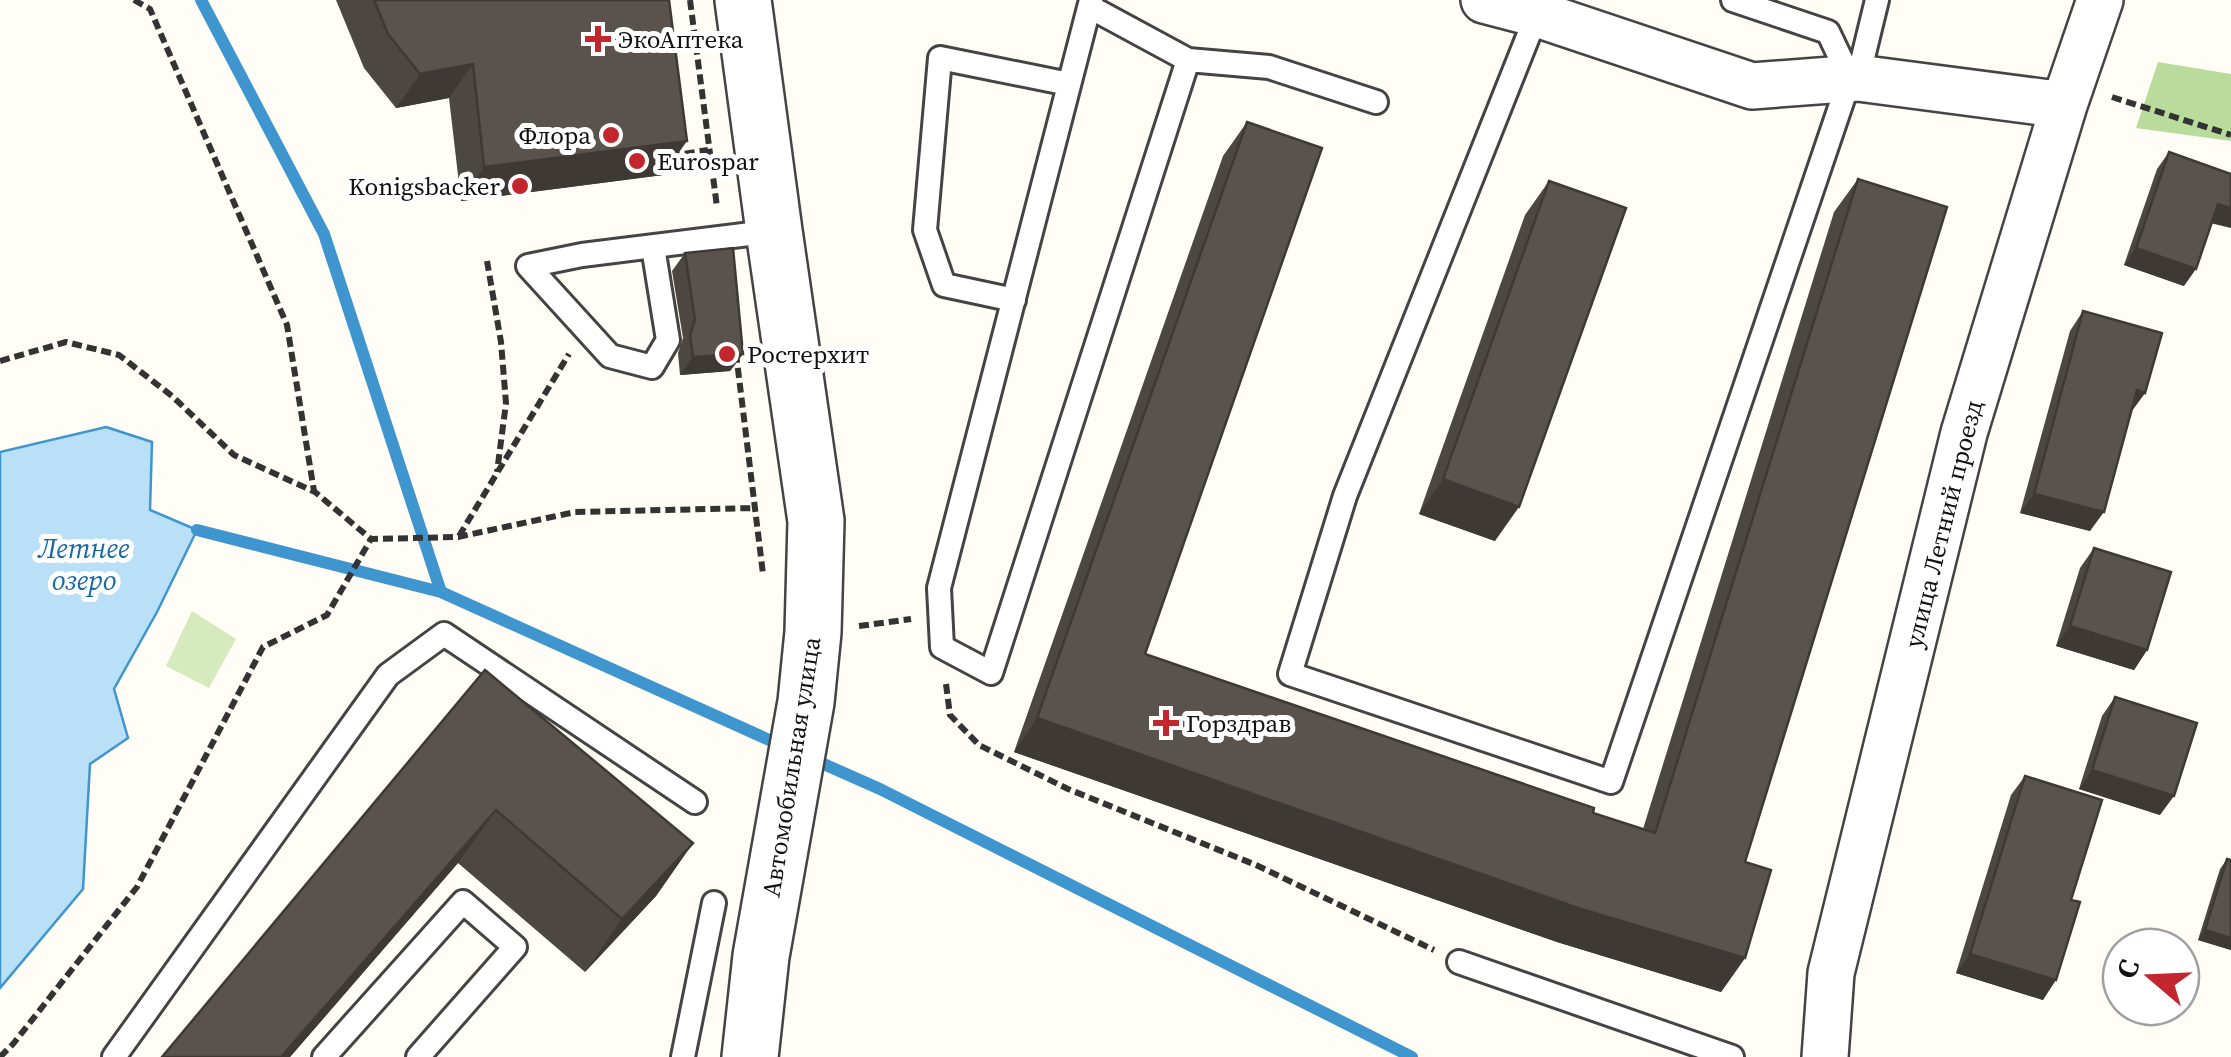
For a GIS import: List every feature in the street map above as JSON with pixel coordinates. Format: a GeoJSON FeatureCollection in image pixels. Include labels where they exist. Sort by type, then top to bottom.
{"type":"FeatureCollection","features":[{"type":"Feature","properties":{"kind":"street","name":"Автомобильная улица"},"geometry":{"type":"LineString","coordinates":[[743,0],[748,234],[816,521],[813,632],[803,720],[760,956],[750,1057]]}},
{"type":"Feature","properties":{"kind":"street"},"geometry":{"type":"LineString","coordinates":[[1484,0],[1752,86],[1854,78],[2068,95]]}},
{"type":"Feature","properties":{"kind":"street","name":"улица Летний проезд"},"geometry":{"type":"LineString","coordinates":[[1825,1057],[1830,973],[1964,433],[2100,0]]}},
{"type":"Feature","properties":{"kind":"lane"},"geometry":{"type":"LineString","coordinates":[[1733,0],[1828,32],[1854,78]]}},
{"type":"Feature","properties":{"kind":"lane"},"geometry":{"type":"LineString","coordinates":[[1537,14],[1345,496],[1290,674],[1611,782],[1854,78],[1877,0]]}},
{"type":"Feature","properties":{"kind":"lane"},"geometry":{"type":"LineString","coordinates":[[1188,60],[991,673],[942,648],[939,588],[1090,3],[1188,60],[1269,67],[1376,102]]}},
{"type":"Feature","properties":{"kind":"lane"},"geometry":{"type":"LineString","coordinates":[[1014,300],[944,285],[924,230],[940,58],[1070,84]]}},
{"type":"Feature","properties":{"kind":"lane"},"geometry":{"type":"LineString","coordinates":[[653,247],[668,340],[652,367],[610,356],[528,266],[582,255],[748,234]]}},
{"type":"Feature","properties":{"kind":"lane"},"geometry":{"type":"LineString","coordinates":[[114,1057],[388,675],[444,634],[695,802]]}},
{"type":"Feature","properties":{"kind":"lane"},"geometry":{"type":"LineString","coordinates":[[324,1057],[462,902],[516,947],[418,1057]]}},
{"type":"Feature","properties":{"kind":"lane"},"geometry":{"type":"LineString","coordinates":[[683,1057],[714,903]]}},
{"type":"Feature","properties":{"kind":"lane"},"geometry":{"type":"LineString","coordinates":[[1459,962],[1732,1057]]}},
{"type":"Feature","properties":{"kind":"path"},"geometry":{"type":"LineString","coordinates":[[134,0],[150,9],[287,325],[314,492]]}},
{"type":"Feature","properties":{"kind":"path"},"geometry":{"type":"LineString","coordinates":[[690,0],[708,150],[748,234]]}},
{"type":"Feature","properties":{"kind":"path"},"geometry":{"type":"LineString","coordinates":[[2068,95],[2231,136]]}},
{"type":"Feature","properties":{"kind":"path"},"geometry":{"type":"LineString","coordinates":[[661,157],[708,150]]}},
{"type":"Feature","properties":{"kind":"path"},"geometry":{"type":"LineString","coordinates":[[487,261],[501,342],[506,403],[497,473]]}},
{"type":"Feature","properties":{"kind":"path"},"geometry":{"type":"LineString","coordinates":[[458,537],[584,328]]}},
{"type":"Feature","properties":{"kind":"path"},"geometry":{"type":"LineString","coordinates":[[734,334],[764,581]]}},
{"type":"Feature","properties":{"kind":"path"},"geometry":{"type":"LineString","coordinates":[[0,361],[66,342],[119,354],[172,396],[234,455],[314,492],[371,538],[458,537],[575,512],[756,508]]}},
{"type":"Feature","properties":{"kind":"path"},"geometry":{"type":"LineString","coordinates":[[0,1057],[137,887],[263,647],[328,616],[371,538]]}},
{"type":"Feature","properties":{"kind":"path"},"geometry":{"type":"LineString","coordinates":[[813,632],[940,615]]}},
{"type":"Feature","properties":{"kind":"path"},"geometry":{"type":"LineString","coordinates":[[942,648],[950,715],[980,745],[1068,789],[1256,865],[1459,962]]}},
{"type":"Feature","properties":{"kind":"green space"},"geometry":{"type":"Polygon","coordinates":[[[2158,62],[2231,74],[2231,141],[2136,128],[2158,62]]]}},
{"type":"Feature","properties":{"kind":"green space"},"geometry":{"type":"Polygon","coordinates":[[[192,611],[236,639],[209,688],[166,666],[192,611]]]}},
{"type":"Feature","properties":{"kind":"water","name":"Летнее озеро"},"geometry":{"type":"Polygon","coordinates":[[[106,427],[152,442],[150,510],[197,530],[114,689],[128,738],[90,764],[83,889],[0,988],[0,452],[106,427]]]}},
{"type":"Feature","properties":{"kind":"building"},"geometry":{"type":"Polygon","coordinates":[[[374,0],[669,0],[687,141],[484,167],[473,64],[420,74],[388,34],[374,0]]]}},
{"type":"Feature","properties":{"kind":"building"},"geometry":{"type":"Polygon","coordinates":[[[1247,122],[1322,148],[1145,654],[1594,808],[1593,813],[1655,833],[1858,179],[1947,207],[1745,862],[1771,870],[1745,958],[1581,909],[1037,718],[1247,122]]]}},
{"type":"Feature","properties":{"kind":"building"},"geometry":{"type":"Polygon","coordinates":[[[2169,152],[2231,174],[2231,208],[2218,204],[2196,269],[2136,248],[2169,152]]]}},
{"type":"Feature","properties":{"kind":"building"},"geometry":{"type":"Polygon","coordinates":[[[1549,181],[1626,208],[1519,507],[1443,479],[1549,181]]]}},
{"type":"Feature","properties":{"kind":"building"},"geometry":{"type":"Polygon","coordinates":[[[733,248],[743,354],[693,357],[690,335],[695,320],[685,253],[733,248]]]}},
{"type":"Feature","properties":{"kind":"building"},"geometry":{"type":"Polygon","coordinates":[[[2083,311],[2162,333],[2145,393],[2137,390],[2104,512],[2034,494],[2083,311]]]}},
{"type":"Feature","properties":{"kind":"building"},"geometry":{"type":"Polygon","coordinates":[[[2094,548],[2171,572],[2147,650],[2070,626],[2094,548]]]}},
{"type":"Feature","properties":{"kind":"building"},"geometry":{"type":"Polygon","coordinates":[[[485,670],[693,843],[622,919],[496,810],[281,1057],[162,1057],[485,670]]]}},
{"type":"Feature","properties":{"kind":"building"},"geometry":{"type":"Polygon","coordinates":[[[2115,697],[2197,723],[2174,796],[2092,770],[2115,697]]]}},
{"type":"Feature","properties":{"kind":"building"},"geometry":{"type":"Polygon","coordinates":[[[2025,776],[2102,800],[2071,900],[2080,902],[2056,980],[1970,954],[2025,776]]]}},
{"type":"Feature","properties":{"kind":"building"},"geometry":{"type":"Polygon","coordinates":[[[2227,859],[2231,860],[2231,938],[2205,930],[2227,859]]]}},
{"type":"Feature","properties":{"kind":"waterway"},"geometry":{"type":"LineString","coordinates":[[201,0],[324,234],[441,592]]}},
{"type":"Feature","properties":{"kind":"waterway"},"geometry":{"type":"LineString","coordinates":[[197,530],[441,592],[787,748]]}},
{"type":"Feature","properties":{"kind":"waterway"},"geometry":{"type":"LineString","coordinates":[[810,758],[880,789],[1412,1057]]}},
{"type":"Feature","properties":{"kind":"place","name":"ЭкоАптека"},"geometry":{"type":"Point","coordinates":[598,39]}},
{"type":"Feature","properties":{"kind":"place","name":"Флора"},"geometry":{"type":"Point","coordinates":[611,135]}},
{"type":"Feature","properties":{"kind":"place","name":"Eurospar"},"geometry":{"type":"Point","coordinates":[637,161]}},
{"type":"Feature","properties":{"kind":"place","name":"Konigsbacker"},"geometry":{"type":"Point","coordinates":[520,186]}},
{"type":"Feature","properties":{"kind":"place","name":"Ростерхит"},"geometry":{"type":"Point","coordinates":[727,354]}},
{"type":"Feature","properties":{"kind":"place","name":"Горздрав"},"geometry":{"type":"Point","coordinates":[1166,723]}}]}
